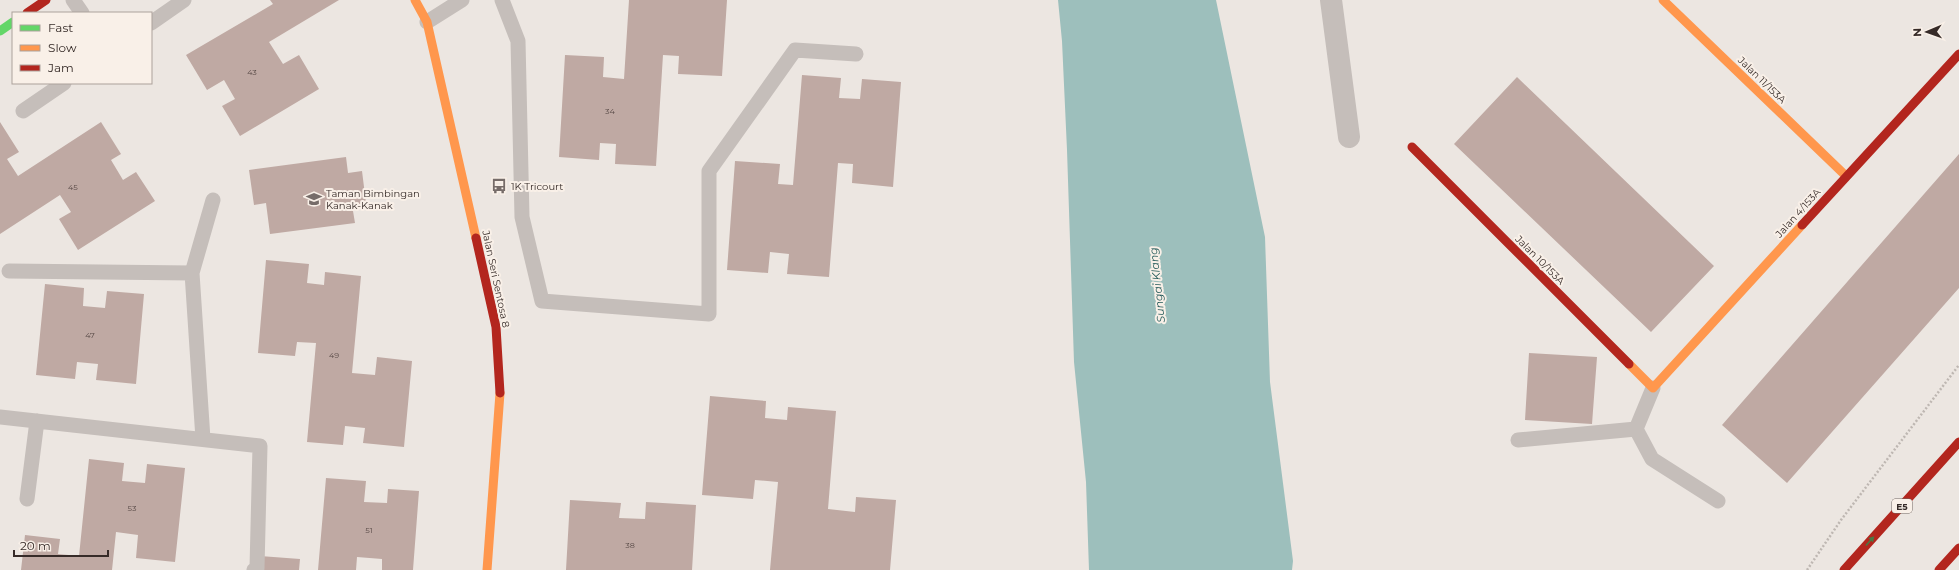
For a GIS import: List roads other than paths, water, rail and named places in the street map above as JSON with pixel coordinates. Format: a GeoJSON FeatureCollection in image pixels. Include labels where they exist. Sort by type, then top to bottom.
{"type":"FeatureCollection","features":[{"type":"Feature","properties":{"kind":"main road"},"geometry":{"type":"LineString","coordinates":[[28,12],[46,0]]}},
{"type":"Feature","properties":{"kind":"main road","name":"Jalan Seri Sentosa 8"},"geometry":{"type":"LineString","coordinates":[[415,0],[427,22],[496,328],[501,386],[487,570]]}},
{"type":"Feature","properties":{"kind":"main road","name":"Jalan 11/153A"},"geometry":{"type":"LineString","coordinates":[[1663,0],[1846,176]]}},
{"type":"Feature","properties":{"kind":"main road"},"geometry":{"type":"LineString","coordinates":[[0,31],[12,23]]}},
{"type":"Feature","properties":{"kind":"main road","name":"Jalan 4/153A"},"geometry":{"type":"LineString","coordinates":[[1653,388],[1959,54]]}},
{"type":"Feature","properties":{"kind":"main road","name":"Jalan 10/153A"},"geometry":{"type":"LineString","coordinates":[[1412,147],[1653,388]]}},
{"type":"Feature","properties":{"kind":"main road","name":"E5"},"geometry":{"type":"LineString","coordinates":[[1844,570],[1959,442]]}},
{"type":"Feature","properties":{"kind":"main road"},"geometry":{"type":"LineString","coordinates":[[1939,570],[1959,548]]}},
{"type":"Feature","properties":{"kind":"street"},"geometry":{"type":"LineString","coordinates":[[1331,0],[1349,137]]}},
{"type":"Feature","properties":{"kind":"lane"},"geometry":{"type":"LineString","coordinates":[[73,0],[81,12]]}},
{"type":"Feature","properties":{"kind":"lane"},"geometry":{"type":"LineString","coordinates":[[152,22],[184,0]]}},
{"type":"Feature","properties":{"kind":"lane"},"geometry":{"type":"LineString","coordinates":[[427,22],[462,0]]}},
{"type":"Feature","properties":{"kind":"lane"},"geometry":{"type":"LineString","coordinates":[[502,0],[518,41],[522,217],[542,301],[709,314],[709,171],[795,50],[856,54]]}},
{"type":"Feature","properties":{"kind":"lane"},"geometry":{"type":"LineString","coordinates":[[23,111],[63,84]]}},
{"type":"Feature","properties":{"kind":"lane"},"geometry":{"type":"LineString","coordinates":[[203,439],[192,273],[212,200]]}},
{"type":"Feature","properties":{"kind":"lane"},"geometry":{"type":"LineString","coordinates":[[9,271],[192,273]]}},
{"type":"Feature","properties":{"kind":"lane"},"geometry":{"type":"LineString","coordinates":[[1636,429],[1653,388]]}},
{"type":"Feature","properties":{"kind":"lane"},"geometry":{"type":"LineString","coordinates":[[0,417],[260,446],[257,568],[254,570]]}},
{"type":"Feature","properties":{"kind":"lane"},"geometry":{"type":"LineString","coordinates":[[27,499],[37,420]]}},
{"type":"Feature","properties":{"kind":"lane"},"geometry":{"type":"LineString","coordinates":[[1518,440],[1636,429]]}},
{"type":"Feature","properties":{"kind":"lane"},"geometry":{"type":"LineString","coordinates":[[1636,429],[1652,459],[1718,501]]}},
{"type":"Feature","properties":{"kind":"water","name":"Sungai Klang"},"geometry":{"type":"Polygon","coordinates":[[[1058,0],[1216,0],[1265,237],[1270,382],[1293,561],[1292,570],[1089,570],[1086,482],[1074,362],[1067,150],[1062,41],[1058,0]]]}},
{"type":"Feature","properties":{"kind":"place","name":"1K Tricourt"},"geometry":{"type":"Point","coordinates":[499,186]}},
{"type":"Feature","properties":{"kind":"place","name":"Taman Bimbingan Kanak-Kanak"},"geometry":{"type":"Point","coordinates":[314,199]}}]}
